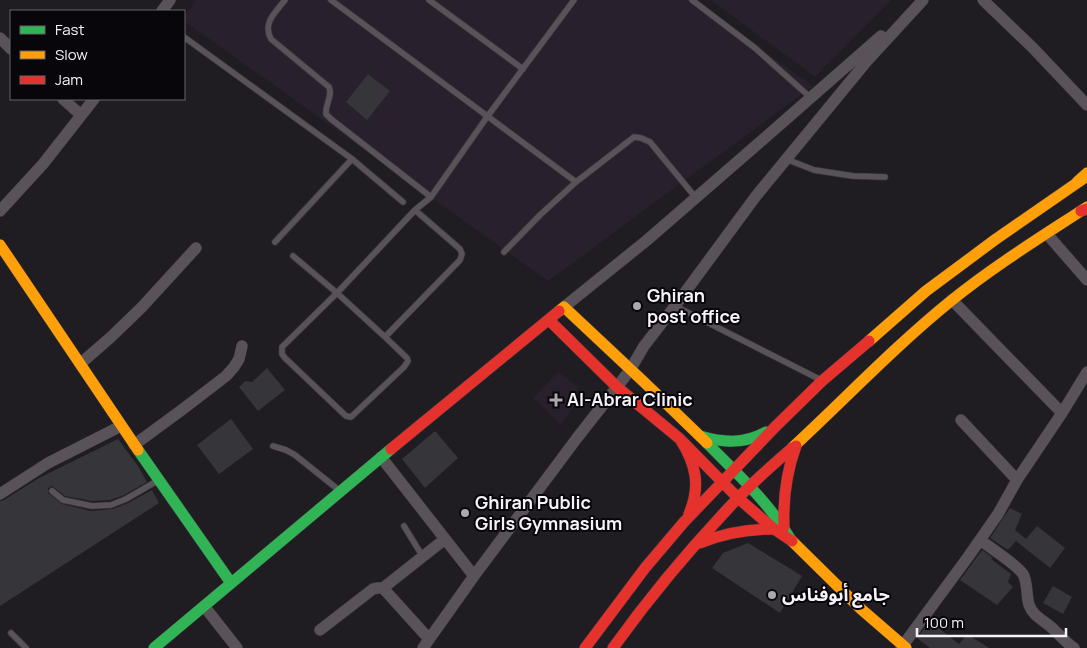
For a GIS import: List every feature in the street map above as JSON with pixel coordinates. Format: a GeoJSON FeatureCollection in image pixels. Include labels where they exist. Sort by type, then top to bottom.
{"type":"FeatureCollection","features":[{"type":"Feature","properties":{"kind":"street"},"geometry":{"type":"LineString","coordinates":[[154,648],[492,365],[646,241],[922,0]]}},
{"type":"Feature","properties":{"kind":"street"},"geometry":{"type":"LineString","coordinates":[[384,588],[426,644],[474,576],[630,370],[644,346],[756,196],[867,61],[922,0]]}},
{"type":"Feature","properties":{"kind":"street"},"geometry":{"type":"LineString","coordinates":[[982,0],[1033,48],[1087,105]]}},
{"type":"Feature","properties":{"kind":"street"},"geometry":{"type":"LineString","coordinates":[[0,38],[10,48]]}},
{"type":"Feature","properties":{"kind":"street"},"geometry":{"type":"LineString","coordinates":[[64,100],[81,115]]}},
{"type":"Feature","properties":{"kind":"street"},"geometry":{"type":"LineString","coordinates":[[0,210],[43,164],[93,100]]}},
{"type":"Feature","properties":{"kind":"street"},"geometry":{"type":"LineString","coordinates":[[586,648],[645,568],[684,522],[822,380],[926,291],[1084,177]]}},
{"type":"Feature","properties":{"kind":"street"},"geometry":{"type":"LineString","coordinates":[[613,648],[679,565],[738,498],[797,444],[885,358],[952,300],[1085,209]]}},
{"type":"Feature","properties":{"kind":"street"},"geometry":{"type":"LineString","coordinates":[[1046,234],[1087,280]]}},
{"type":"Feature","properties":{"kind":"street"},"geometry":{"type":"LineString","coordinates":[[0,245],[6,259],[231,583]]}},
{"type":"Feature","properties":{"kind":"street"},"geometry":{"type":"LineString","coordinates":[[80,364],[111,337],[196,248]]}},
{"type":"Feature","properties":{"kind":"street"},"geometry":{"type":"LineString","coordinates":[[952,300],[1062,413]]}},
{"type":"Feature","properties":{"kind":"street"},"geometry":{"type":"LineString","coordinates":[[564,307],[750,486],[779,528],[790,540],[854,603],[903,647],[998,514],[1017,480],[1087,372]]}},
{"type":"Feature","properties":{"kind":"street"},"geometry":{"type":"LineString","coordinates":[[549,320],[617,387],[680,440],[738,498],[779,528]]}},
{"type":"Feature","properties":{"kind":"street"},"geometry":{"type":"LineString","coordinates":[[134,445],[226,376],[239,359],[242,346]]}},
{"type":"Feature","properties":{"kind":"street"},"geometry":{"type":"LineString","coordinates":[[961,420],[1017,480]]}},
{"type":"Feature","properties":{"kind":"street"},"geometry":{"type":"LineString","coordinates":[[0,494],[48,464],[122,426]]}},
{"type":"Feature","properties":{"kind":"street"},"geometry":{"type":"LineString","coordinates":[[700,436],[715,441],[747,441],[775,427]]}},
{"type":"Feature","properties":{"kind":"street"},"geometry":{"type":"LineString","coordinates":[[680,440],[693,461],[696,480],[694,499],[684,522]]}},
{"type":"Feature","properties":{"kind":"street"},"geometry":{"type":"LineString","coordinates":[[779,528],[786,478],[797,444]]}},
{"type":"Feature","properties":{"kind":"street"},"geometry":{"type":"LineString","coordinates":[[381,457],[474,576]]}},
{"type":"Feature","properties":{"kind":"street"},"geometry":{"type":"LineString","coordinates":[[698,544],[740,530],[779,528]]}},
{"type":"Feature","properties":{"kind":"street"},"geometry":{"type":"LineString","coordinates":[[320,630],[373,589],[384,588],[445,539]]}},
{"type":"Feature","properties":{"kind":"street"},"geometry":{"type":"LineString","coordinates":[[980,540],[1022,573],[1026,582],[1027,596],[1032,612],[1074,648]]}},
{"type":"Feature","properties":{"kind":"street"},"geometry":{"type":"LineString","coordinates":[[204,606],[237,648]]}},
{"type":"Feature","properties":{"kind":"lane"},"geometry":{"type":"LineString","coordinates":[[284,0],[267,26],[269,35],[271,39],[328,87],[331,94],[326,107],[326,114],[431,197]]}},
{"type":"Feature","properties":{"kind":"lane"},"geometry":{"type":"LineString","coordinates":[[331,0],[576,182]]}},
{"type":"Feature","properties":{"kind":"lane"},"geometry":{"type":"LineString","coordinates":[[429,0],[522,68]]}},
{"type":"Feature","properties":{"kind":"lane"},"geometry":{"type":"LineString","coordinates":[[292,256],[336,293],[407,358],[406,364],[352,416],[348,417],[285,358],[281,350],[285,344],[336,293],[415,210],[431,197],[486,117],[574,0]]}},
{"type":"Feature","properties":{"kind":"lane"},"geometry":{"type":"LineString","coordinates":[[692,0],[755,48],[811,98]]}},
{"type":"Feature","properties":{"kind":"lane"},"geometry":{"type":"LineString","coordinates":[[185,38],[352,159],[403,202]]}},
{"type":"Feature","properties":{"kind":"lane"},"geometry":{"type":"LineString","coordinates":[[504,252],[576,182],[634,137],[650,142],[696,198]]}},
{"type":"Feature","properties":{"kind":"lane"},"geometry":{"type":"LineString","coordinates":[[275,242],[352,159]]}},
{"type":"Feature","properties":{"kind":"lane"},"geometry":{"type":"LineString","coordinates":[[786,159],[814,170],[853,176],[885,177]]}},
{"type":"Feature","properties":{"kind":"lane"},"geometry":{"type":"LineString","coordinates":[[385,337],[460,260],[462,254],[460,248],[415,210]]}},
{"type":"Feature","properties":{"kind":"lane"},"geometry":{"type":"LineString","coordinates":[[675,306],[822,380]]}},
{"type":"Feature","properties":{"kind":"lane"},"geometry":{"type":"LineString","coordinates":[[273,446],[295,455],[340,491]]}},
{"type":"Feature","properties":{"kind":"lane"},"geometry":{"type":"LineString","coordinates":[[52,491],[63,500],[92,506],[111,505],[126,499],[159,480]]}},
{"type":"Feature","properties":{"kind":"lane"},"geometry":{"type":"LineString","coordinates":[[404,526],[423,557]]}},
{"type":"Feature","properties":{"kind":"lane"},"geometry":{"type":"LineString","coordinates":[[11,633],[26,648]]}},
{"type":"Feature","properties":{"kind":"shaded area"},"geometry":{"type":"Polygon","coordinates":[[[196,0],[691,0],[813,86],[548,281],[185,22],[185,15],[196,0]]]}},
{"type":"Feature","properties":{"kind":"shaded area"},"geometry":{"type":"Polygon","coordinates":[[[711,0],[891,0],[815,77],[711,0]]]}},
{"type":"Feature","properties":{"kind":"shaded area","name":"Al-Abrar Clinic"},"geometry":{"type":"Polygon","coordinates":[[[558,372],[577,386],[577,402],[561,425],[533,398],[558,372]]]}},
{"type":"Feature","properties":{"kind":"building"},"geometry":{"type":"Polygon","coordinates":[[[368,74],[390,91],[367,120],[346,102],[368,74]]]}},
{"type":"Feature","properties":{"kind":"building"},"geometry":{"type":"Polygon","coordinates":[[[267,368],[285,390],[258,411],[239,387],[245,381],[252,382],[267,368]]]}},
{"type":"Feature","properties":{"kind":"building"},"geometry":{"type":"Polygon","coordinates":[[[231,419],[253,449],[219,474],[197,445],[231,419]]]}},
{"type":"Feature","properties":{"kind":"building"},"geometry":{"type":"Polygon","coordinates":[[[435,431],[458,458],[425,488],[402,459],[435,431]]]}},
{"type":"Feature","properties":{"kind":"building"},"geometry":{"type":"Polygon","coordinates":[[[118,439],[147,482],[124,495],[110,500],[92,501],[65,496],[52,486],[48,488],[48,493],[62,504],[91,511],[113,509],[152,490],[159,503],[0,606],[0,501],[39,478],[118,439]]]}},
{"type":"Feature","properties":{"kind":"building"},"geometry":{"type":"Polygon","coordinates":[[[1010,508],[1022,514],[1015,530],[1026,539],[1037,526],[1065,548],[1050,568],[1016,541],[1008,550],[990,538],[1010,508]]]}},
{"type":"Feature","properties":{"kind":"building","name":"جامع أبوفناس"},"geometry":{"type":"Polygon","coordinates":[[[748,543],[802,576],[780,613],[712,568],[723,553],[748,543]]]}},
{"type":"Feature","properties":{"kind":"building"},"geometry":{"type":"Polygon","coordinates":[[[982,550],[1011,574],[1008,582],[1013,587],[997,605],[960,580],[982,550]]]}},
{"type":"Feature","properties":{"kind":"building"},"geometry":{"type":"Polygon","coordinates":[[[1053,586],[1072,597],[1063,614],[1043,603],[1053,586]]]}},
{"type":"Feature","properties":{"kind":"building"},"geometry":{"type":"Polygon","coordinates":[[[930,621],[959,644],[967,634],[989,648],[930,648],[917,638],[930,621]]]}},
{"type":"Feature","properties":{"kind":"traffic: fast"},"geometry":{"type":"LineString","coordinates":[[700,436],[733,441],[750,439],[766,432]]}},
{"type":"Feature","properties":{"kind":"traffic: fast"},"geometry":{"type":"LineString","coordinates":[[707,443],[763,501],[791,540]]}},
{"type":"Feature","properties":{"kind":"traffic: fast"},"geometry":{"type":"LineString","coordinates":[[154,648],[391,449]]}},
{"type":"Feature","properties":{"kind":"traffic: fast"},"geometry":{"type":"LineString","coordinates":[[138,450],[231,583]]}},
{"type":"Feature","properties":{"kind":"traffic: slow"},"geometry":{"type":"LineString","coordinates":[[1077,182],[1087,173]]}},
{"type":"Feature","properties":{"kind":"traffic: slow"},"geometry":{"type":"LineString","coordinates":[[869,341],[926,291],[996,239],[1087,176]]}},
{"type":"Feature","properties":{"kind":"traffic: slow"},"geometry":{"type":"LineString","coordinates":[[792,448],[890,354],[952,300],[1001,264],[1087,207]]}},
{"type":"Feature","properties":{"kind":"traffic: slow"},"geometry":{"type":"LineString","coordinates":[[0,245],[138,450]]}},
{"type":"Feature","properties":{"kind":"traffic: slow"},"geometry":{"type":"LineString","coordinates":[[559,311],[564,307],[707,443]]}},
{"type":"Feature","properties":{"kind":"traffic: slow"},"geometry":{"type":"LineString","coordinates":[[792,541],[861,609],[906,648]]}},
{"type":"Feature","properties":{"kind":"traffic: jam"},"geometry":{"type":"LineString","coordinates":[[1081,211],[1087,209]]}},
{"type":"Feature","properties":{"kind":"traffic: jam"},"geometry":{"type":"LineString","coordinates":[[391,449],[559,311]]}},
{"type":"Feature","properties":{"kind":"traffic: jam"},"geometry":{"type":"LineString","coordinates":[[549,320],[617,387],[680,439],[738,498],[774,529],[792,541]]}},
{"type":"Feature","properties":{"kind":"traffic: jam"},"geometry":{"type":"LineString","coordinates":[[585,648],[645,568],[684,522],[822,381],[869,341]]}},
{"type":"Feature","properties":{"kind":"traffic: jam"},"geometry":{"type":"LineString","coordinates":[[680,439],[690,457],[695,475],[695,494],[689,514]]}},
{"type":"Feature","properties":{"kind":"traffic: jam"},"geometry":{"type":"LineString","coordinates":[[784,527],[786,486],[796,446]]}},
{"type":"Feature","properties":{"kind":"traffic: jam"},"geometry":{"type":"LineString","coordinates":[[613,648],[673,570],[705,533],[744,491],[792,448]]}},
{"type":"Feature","properties":{"kind":"traffic: jam"},"geometry":{"type":"LineString","coordinates":[[700,543],[736,532],[774,529]]}},
{"type":"Feature","properties":{"kind":"place","name":"Ghiran post office"},"geometry":{"type":"Point","coordinates":[637,306]}},
{"type":"Feature","properties":{"kind":"place","name":"Al-Abrar Clinic"},"geometry":{"type":"Point","coordinates":[556,400]}},
{"type":"Feature","properties":{"kind":"place","name":"Ghiran Public Girls Gymnasium"},"geometry":{"type":"Point","coordinates":[465,513]}},
{"type":"Feature","properties":{"kind":"place","name":"جامع أبوفناس"},"geometry":{"type":"Point","coordinates":[772,595]}}]}
